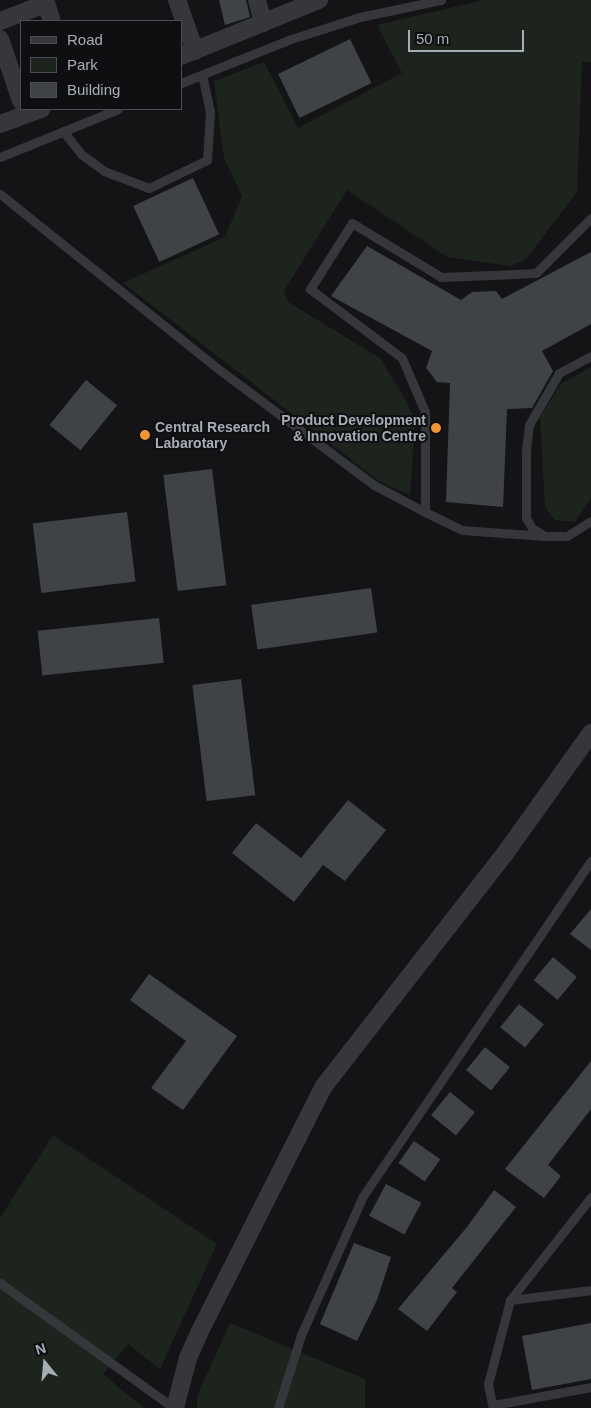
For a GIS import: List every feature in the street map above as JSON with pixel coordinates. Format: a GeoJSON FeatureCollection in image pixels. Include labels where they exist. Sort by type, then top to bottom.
{"type":"FeatureCollection","features":[{"type":"Feature","properties":{"kind":"street"},"geometry":{"type":"LineString","coordinates":[[177,0],[181,20]]}},
{"type":"Feature","properties":{"kind":"street"},"geometry":{"type":"LineString","coordinates":[[257,0],[263,23]]}},
{"type":"Feature","properties":{"kind":"street"},"geometry":{"type":"LineString","coordinates":[[182,24],[188,53],[319,0]]}},
{"type":"Feature","properties":{"kind":"street"},"geometry":{"type":"LineString","coordinates":[[0,21],[45,2],[52,20]]}},
{"type":"Feature","properties":{"kind":"street"},"geometry":{"type":"LineString","coordinates":[[0,39],[20,88]]}},
{"type":"Feature","properties":{"kind":"street"},"geometry":{"type":"LineString","coordinates":[[0,124],[24,110]]}},
{"type":"Feature","properties":{"kind":"street"},"geometry":{"type":"LineString","coordinates":[[175,1408],[188,1358],[199,1333],[324,1086],[504,855],[591,733]]}},
{"type":"Feature","properties":{"kind":"lane"},"geometry":{"type":"LineString","coordinates":[[182,83],[291,39],[360,17],[441,0]]}},
{"type":"Feature","properties":{"kind":"lane"},"geometry":{"type":"LineString","coordinates":[[63,131],[81,154],[104,171],[149,188],[207,160],[210,112],[202,75]]}},
{"type":"Feature","properties":{"kind":"lane"},"geometry":{"type":"LineString","coordinates":[[0,157],[116,110]]}},
{"type":"Feature","properties":{"kind":"lane"},"geometry":{"type":"LineString","coordinates":[[0,194],[229,377],[374,484],[462,530],[567,536],[591,521]]}},
{"type":"Feature","properties":{"kind":"lane"},"geometry":{"type":"LineString","coordinates":[[426,512],[425,412],[402,358],[310,289],[352,223],[441,277],[536,273],[591,218]]}},
{"type":"Feature","properties":{"kind":"lane"},"geometry":{"type":"LineString","coordinates":[[545,536],[532,528],[526,518],[526,451],[530,425],[560,373],[591,356]]}},
{"type":"Feature","properties":{"kind":"lane"},"geometry":{"type":"LineString","coordinates":[[278,1408],[301,1335],[363,1196],[591,861]]}},
{"type":"Feature","properties":{"kind":"lane"},"geometry":{"type":"LineString","coordinates":[[590,1200],[510,1300],[488,1384],[493,1406],[591,1387]]}},
{"type":"Feature","properties":{"kind":"lane"},"geometry":{"type":"LineString","coordinates":[[0,1283],[175,1408]]}},
{"type":"Feature","properties":{"kind":"lane"},"geometry":{"type":"LineString","coordinates":[[510,1300],[591,1290]]}},
{"type":"Feature","properties":{"kind":"green space"},"geometry":{"type":"Polygon","coordinates":[[[484,0],[591,0],[591,62],[582,62],[577,192],[526,259],[510,266],[447,257],[347,190],[284,291],[288,302],[380,358],[407,402],[415,421],[410,495],[379,481],[123,283],[225,237],[242,196],[224,158],[214,81],[264,62],[298,128],[402,73],[377,25],[484,0]]]}},
{"type":"Feature","properties":{"kind":"green space"},"geometry":{"type":"Polygon","coordinates":[[[591,367],[591,498],[575,522],[555,520],[545,507],[540,417],[561,384],[591,367]]]}},
{"type":"Feature","properties":{"kind":"green space"},"geometry":{"type":"Polygon","coordinates":[[[53,1135],[217,1244],[160,1369],[128,1344],[103,1374],[144,1408],[0,1408],[0,1218],[53,1135]]]}},
{"type":"Feature","properties":{"kind":"green space"},"geometry":{"type":"Polygon","coordinates":[[[230,1323],[365,1379],[365,1408],[197,1408],[197,1396],[230,1323]]]}},
{"type":"Feature","properties":{"kind":"building"},"geometry":{"type":"Polygon","coordinates":[[[219,0],[246,0],[250,17],[225,25],[219,0]]]}},
{"type":"Feature","properties":{"kind":"building"},"geometry":{"type":"Polygon","coordinates":[[[350,39],[371,83],[300,118],[278,74],[350,39]]]}},
{"type":"Feature","properties":{"kind":"building"},"geometry":{"type":"Polygon","coordinates":[[[193,178],[219,234],[159,262],[133,206],[193,178]]]}},
{"type":"Feature","properties":{"kind":"building"},"geometry":{"type":"Polygon","coordinates":[[[367,246],[461,300],[472,292],[496,291],[502,299],[591,252],[591,324],[542,351],[553,371],[532,408],[507,409],[503,507],[446,502],[450,383],[437,382],[426,368],[432,351],[331,296],[367,246]]]}},
{"type":"Feature","properties":{"kind":"building"},"geometry":{"type":"Polygon","coordinates":[[[86,380],[117,405],[81,450],[49,425],[86,380]]]}},
{"type":"Feature","properties":{"kind":"building"},"geometry":{"type":"Polygon","coordinates":[[[212,469],[226,585],[178,591],[163,475],[212,469]]]}},
{"type":"Feature","properties":{"kind":"building"},"geometry":{"type":"Polygon","coordinates":[[[127,512],[136,581],[41,593],[33,524],[127,512]]]}},
{"type":"Feature","properties":{"kind":"building"},"geometry":{"type":"Polygon","coordinates":[[[371,588],[377,633],[257,649],[251,605],[371,588]]]}},
{"type":"Feature","properties":{"kind":"building"},"geometry":{"type":"Polygon","coordinates":[[[159,618],[164,663],[42,676],[38,631],[159,618]]]}},
{"type":"Feature","properties":{"kind":"building"},"geometry":{"type":"Polygon","coordinates":[[[241,679],[255,795],[207,801],[192,685],[241,679]]]}},
{"type":"Feature","properties":{"kind":"building"},"geometry":{"type":"Polygon","coordinates":[[[348,800],[386,830],[345,881],[323,865],[294,902],[232,853],[256,823],[301,858],[348,800]]]}},
{"type":"Feature","properties":{"kind":"building"},"geometry":{"type":"Polygon","coordinates":[[[591,909],[591,950],[570,934],[591,909]]]}},
{"type":"Feature","properties":{"kind":"building"},"geometry":{"type":"Polygon","coordinates":[[[553,957],[577,977],[557,1000],[534,980],[553,957]]]}},
{"type":"Feature","properties":{"kind":"building"},"geometry":{"type":"Polygon","coordinates":[[[149,974],[237,1036],[183,1110],[151,1088],[186,1041],[130,1000],[149,974]]]}},
{"type":"Feature","properties":{"kind":"building"},"geometry":{"type":"Polygon","coordinates":[[[519,1004],[544,1024],[525,1047],[500,1027],[519,1004]]]}},
{"type":"Feature","properties":{"kind":"building"},"geometry":{"type":"Polygon","coordinates":[[[485,1047],[510,1067],[491,1090],[466,1070],[485,1047]]]}},
{"type":"Feature","properties":{"kind":"building"},"geometry":{"type":"Polygon","coordinates":[[[591,1061],[591,1109],[548,1165],[561,1176],[544,1198],[505,1169],[591,1061]]]}},
{"type":"Feature","properties":{"kind":"building"},"geometry":{"type":"Polygon","coordinates":[[[450,1092],[475,1112],[456,1135],[431,1115],[450,1092]]]}},
{"type":"Feature","properties":{"kind":"building"},"geometry":{"type":"Polygon","coordinates":[[[414,1141],[440,1159],[425,1181],[399,1163],[414,1141]]]}},
{"type":"Feature","properties":{"kind":"building"},"geometry":{"type":"Polygon","coordinates":[[[386,1184],[421,1203],[404,1235],[369,1216],[386,1184]]]}},
{"type":"Feature","properties":{"kind":"building"},"geometry":{"type":"Polygon","coordinates":[[[494,1190],[516,1207],[452,1288],[457,1292],[427,1331],[398,1309],[467,1227],[494,1190]]]}},
{"type":"Feature","properties":{"kind":"building"},"geometry":{"type":"Polygon","coordinates":[[[354,1243],[391,1257],[377,1300],[357,1341],[320,1324],[354,1243]]]}},
{"type":"Feature","properties":{"kind":"building"},"geometry":{"type":"Polygon","coordinates":[[[591,1323],[591,1379],[532,1390],[522,1336],[591,1323]]]}},
{"type":"Feature","properties":{"kind":"place","name":"Product Development & Innovation Centre"},"geometry":{"type":"Point","coordinates":[436,428]}},
{"type":"Feature","properties":{"kind":"place","name":"Central Research Labarotary"},"geometry":{"type":"Point","coordinates":[145,435]}}]}
